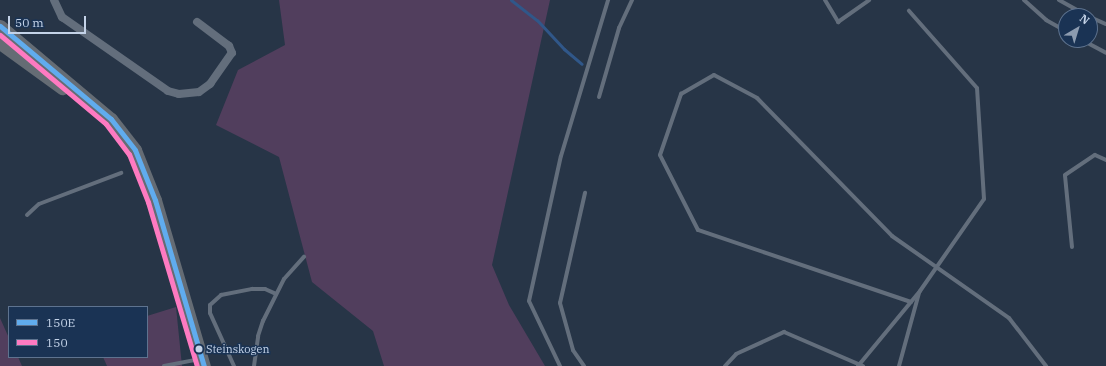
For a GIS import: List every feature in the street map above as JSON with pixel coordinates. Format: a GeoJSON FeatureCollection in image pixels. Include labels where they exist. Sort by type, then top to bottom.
{"type":"FeatureCollection","features":[{"type":"Feature","properties":{"kind":"main road"},"geometry":{"type":"LineString","coordinates":[[0,26],[71,85],[82,97],[119,128],[143,165],[203,362]]}},
{"type":"Feature","properties":{"kind":"main road"},"geometry":{"type":"LineString","coordinates":[[0,43],[50,81],[82,97]]}},
{"type":"Feature","properties":{"kind":"street"},"geometry":{"type":"LineString","coordinates":[[54,0],[62,17],[168,90],[179,94],[199,92],[210,84],[232,53],[229,46],[197,22]]}},
{"type":"Feature","properties":{"kind":"lane"},"geometry":{"type":"LineString","coordinates":[[560,366],[529,301],[561,156],[608,0]]}},
{"type":"Feature","properties":{"kind":"lane"},"geometry":{"type":"LineString","coordinates":[[599,97],[619,28],[632,0]]}},
{"type":"Feature","properties":{"kind":"lane"},"geometry":{"type":"LineString","coordinates":[[825,0],[838,22],[869,0]]}},
{"type":"Feature","properties":{"kind":"lane"},"geometry":{"type":"LineString","coordinates":[[1026,0],[1046,20],[1058,27]]}},
{"type":"Feature","properties":{"kind":"lane"},"geometry":{"type":"LineString","coordinates":[[1058,0],[1073,8]]}},
{"type":"Feature","properties":{"kind":"lane"},"geometry":{"type":"LineString","coordinates":[[725,366],[736,354],[784,332],[860,365],[920,291],[984,199],[977,88],[909,11]]}},
{"type":"Feature","properties":{"kind":"lane"},"geometry":{"type":"LineString","coordinates":[[1097,48],[1106,53]]}},
{"type":"Feature","properties":{"kind":"lane"},"geometry":{"type":"LineString","coordinates":[[911,302],[698,230],[660,155],[681,94],[714,75],[757,98],[892,236],[1009,318],[1046,366]]}},
{"type":"Feature","properties":{"kind":"lane"},"geometry":{"type":"LineString","coordinates":[[1072,247],[1065,175],[1095,154],[1106,160]]}},
{"type":"Feature","properties":{"kind":"lane"},"geometry":{"type":"LineString","coordinates":[[27,215],[39,204],[121,173]]}},
{"type":"Feature","properties":{"kind":"lane"},"geometry":{"type":"LineString","coordinates":[[584,366],[573,350],[560,303],[585,193]]}},
{"type":"Feature","properties":{"kind":"lane"},"geometry":{"type":"LineString","coordinates":[[254,366],[258,336],[276,294],[293,268],[304,257]]}},
{"type":"Feature","properties":{"kind":"lane"},"geometry":{"type":"LineString","coordinates":[[234,366],[210,313],[210,305],[221,295],[252,289],[265,289],[276,294]]}},
{"type":"Feature","properties":{"kind":"lane"},"geometry":{"type":"LineString","coordinates":[[899,366],[920,291]]}},
{"type":"Feature","properties":{"kind":"lane"},"geometry":{"type":"LineString","coordinates":[[164,366],[203,362]]}},
{"type":"Feature","properties":{"kind":"shaded area"},"geometry":{"type":"Polygon","coordinates":[[[279,0],[550,0],[492,265],[509,305],[545,366],[384,366],[373,331],[312,282],[279,157],[216,125],[238,70],[285,45],[279,0]]]}},
{"type":"Feature","properties":{"kind":"shaded area"},"geometry":{"type":"Polygon","coordinates":[[[176,307],[182,366],[107,366],[103,358],[148,358],[148,316],[176,307]]]}},
{"type":"Feature","properties":{"kind":"shaded area"},"geometry":{"type":"Polygon","coordinates":[[[0,318],[8,336],[8,358],[18,358],[22,366],[0,366],[0,318]]]}},
{"type":"Feature","properties":{"kind":"waterway"},"geometry":{"type":"LineString","coordinates":[[511,0],[537,20],[564,49],[582,64]]}},
{"type":"Feature","properties":{"kind":"transit line","name":"150E"},"geometry":{"type":"LineString","coordinates":[[0,26],[111,119],[135,150],[155,200],[204,366]]}},
{"type":"Feature","properties":{"kind":"transit line","name":"150"},"geometry":{"type":"LineString","coordinates":[[0,35],[106,124],[129,154],[148,202],[197,366]]}},
{"type":"Feature","properties":{"kind":"place","name":"Steinskogen"},"geometry":{"type":"Point","coordinates":[199,349]}}]}
